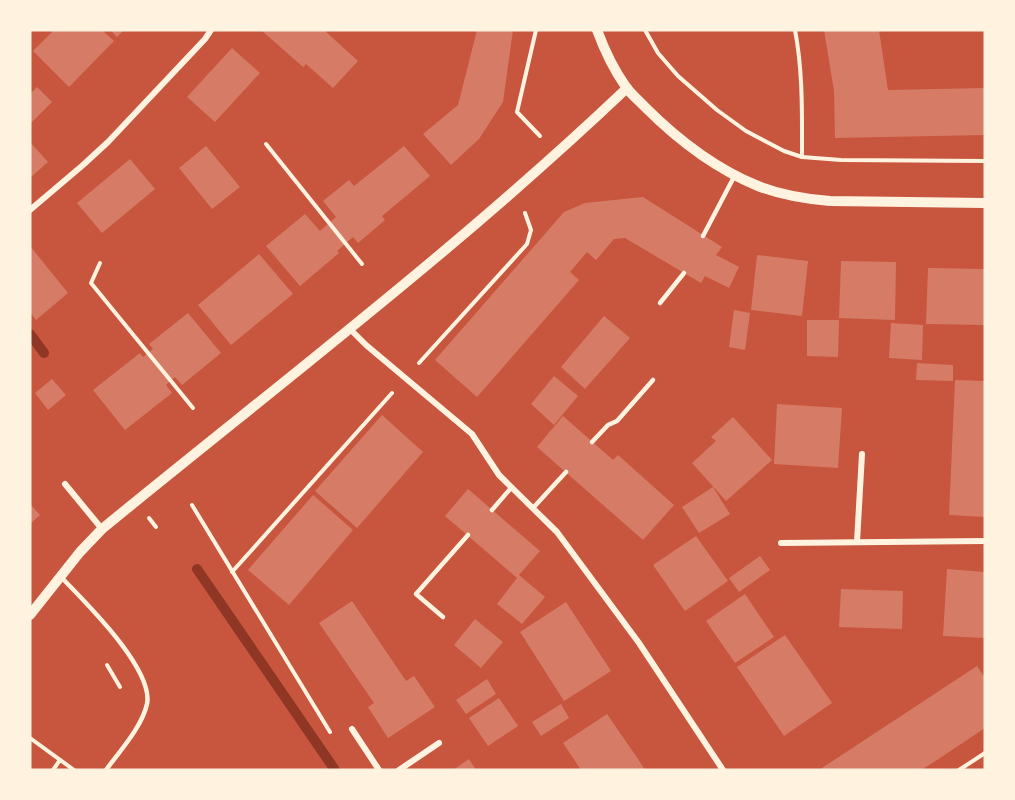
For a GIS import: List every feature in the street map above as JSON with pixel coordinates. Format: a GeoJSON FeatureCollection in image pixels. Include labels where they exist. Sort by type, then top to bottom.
{"type":"FeatureCollection","features":[{"type":"Feature","properties":{"kind":"street"},"geometry":{"type":"LineString","coordinates":[[30,210],[108,142],[211,30]]}},
{"type":"Feature","properties":{"kind":"street"},"geometry":{"type":"LineString","coordinates":[[597,30],[627,88],[659,121],[718,165],[757,185],[805,199],[830,201],[985,203]]}},
{"type":"Feature","properties":{"kind":"street"},"geometry":{"type":"LineString","coordinates":[[30,615],[80,552],[102,529],[480,221],[558,154],[627,88]]}},
{"type":"Feature","properties":{"kind":"street"},"geometry":{"type":"LineString","coordinates":[[350,329],[472,434],[499,475],[557,532],[639,643],[723,770]]}},
{"type":"Feature","properties":{"kind":"street"},"geometry":{"type":"LineString","coordinates":[[857,542],[862,454]]}},
{"type":"Feature","properties":{"kind":"street"},"geometry":{"type":"LineString","coordinates":[[65,484],[102,529]]}},
{"type":"Feature","properties":{"kind":"street"},"geometry":{"type":"LineString","coordinates":[[781,543],[985,541]]}},
{"type":"Feature","properties":{"kind":"street"},"geometry":{"type":"LineString","coordinates":[[352,729],[379,770]]}},
{"type":"Feature","properties":{"kind":"street"},"geometry":{"type":"LineString","coordinates":[[399,770],[439,743]]}},
{"type":"Feature","properties":{"kind":"lane"},"geometry":{"type":"LineString","coordinates":[[703,236],[735,175]]}},
{"type":"Feature","properties":{"kind":"lane"},"geometry":{"type":"LineString","coordinates":[[660,303],[684,273]]}},
{"type":"Feature","properties":{"kind":"lane"},"geometry":{"type":"LineString","coordinates":[[592,442],[608,425],[617,421],[653,380]]}},
{"type":"Feature","properties":{"kind":"lane"},"geometry":{"type":"LineString","coordinates":[[533,508],[566,472]]}},
{"type":"Feature","properties":{"kind":"lane"},"geometry":{"type":"LineString","coordinates":[[492,510],[512,488]]}},
{"type":"Feature","properties":{"kind":"lane"},"geometry":{"type":"LineString","coordinates":[[443,617],[416,594],[468,536]]}},
{"type":"Feature","properties":{"kind":"lane"},"geometry":{"type":"LineString","coordinates":[[60,576],[99,617],[135,663],[146,691],[148,701],[142,718],[105,770]]}},
{"type":"Feature","properties":{"kind":"path"},"geometry":{"type":"LineString","coordinates":[[536,30],[517,112],[558,154]]}},
{"type":"Feature","properties":{"kind":"path"},"geometry":{"type":"LineString","coordinates":[[645,30],[664,61],[717,110],[746,131],[784,151],[802,157],[841,160],[985,162]]}},
{"type":"Feature","properties":{"kind":"path"},"geometry":{"type":"LineString","coordinates":[[795,30],[798,43],[802,110],[802,157]]}},
{"type":"Feature","properties":{"kind":"path"},"geometry":{"type":"LineString","coordinates":[[266,144],[362,264]]}},
{"type":"Feature","properties":{"kind":"path"},"geometry":{"type":"LineString","coordinates":[[100,263],[91,283],[193,408]]}},
{"type":"Feature","properties":{"kind":"path"},"geometry":{"type":"LineString","coordinates":[[192,505],[335,740],[352,729]]}},
{"type":"Feature","properties":{"kind":"path"},"geometry":{"type":"LineString","coordinates":[[106,663],[124,693]]}},
{"type":"Feature","properties":{"kind":"path"},"geometry":{"type":"LineString","coordinates":[[30,738],[74,770]]}},
{"type":"Feature","properties":{"kind":"path"},"geometry":{"type":"LineString","coordinates":[[959,770],[985,753]]}},
{"type":"Feature","properties":{"kind":"path"},"geometry":{"type":"LineString","coordinates":[[53,770],[60,760]]}},
{"type":"Feature","properties":{"kind":"building"},"geometry":{"type":"Polygon","coordinates":[[[54,30],[102,30],[114,41],[69,87],[33,51],[54,30]]]}},
{"type":"Feature","properties":{"kind":"building"},"geometry":{"type":"Polygon","coordinates":[[[110,30],[124,30],[117,37],[110,30]]]}},
{"type":"Feature","properties":{"kind":"building"},"geometry":{"type":"Polygon","coordinates":[[[261,30],[324,30],[358,61],[333,88],[306,64],[303,67],[261,30]]]}},
{"type":"Feature","properties":{"kind":"building"},"geometry":{"type":"Polygon","coordinates":[[[477,30],[513,30],[503,102],[479,139],[451,165],[423,134],[458,105],[477,30]]]}},
{"type":"Feature","properties":{"kind":"building"},"geometry":{"type":"Polygon","coordinates":[[[824,30],[879,30],[888,90],[985,88],[985,135],[835,138],[834,91],[824,30]]]}},
{"type":"Feature","properties":{"kind":"building"},"geometry":{"type":"Polygon","coordinates":[[[232,48],[260,73],[215,122],[187,97],[232,48]]]}},
{"type":"Feature","properties":{"kind":"building"},"geometry":{"type":"Polygon","coordinates":[[[37,87],[52,102],[30,124],[30,94],[37,87]]]}},
{"type":"Feature","properties":{"kind":"building"},"geometry":{"type":"Polygon","coordinates":[[[30,142],[48,162],[30,178],[30,142]]]}},
{"type":"Feature","properties":{"kind":"building"},"geometry":{"type":"Polygon","coordinates":[[[206,146],[240,187],[212,209],[179,168],[206,146]]]}},
{"type":"Feature","properties":{"kind":"building"},"geometry":{"type":"Polygon","coordinates":[[[404,146],[430,176],[382,216],[385,220],[358,243],[353,237],[337,251],[339,253],[300,286],[266,246],[305,214],[320,231],[336,217],[323,201],[349,180],[354,186],[404,146]]]}},
{"type":"Feature","properties":{"kind":"building"},"geometry":{"type":"Polygon","coordinates":[[[130,159],[155,189],[102,233],[77,203],[130,159]]]}},
{"type":"Feature","properties":{"kind":"building"},"geometry":{"type":"Polygon","coordinates":[[[643,197],[722,247],[716,255],[739,267],[729,288],[705,276],[701,283],[625,238],[614,239],[596,260],[587,252],[570,272],[579,280],[477,397],[435,360],[564,212],[585,203],[643,197]]]}},
{"type":"Feature","properties":{"kind":"building"},"geometry":{"type":"Polygon","coordinates":[[[30,246],[68,293],[36,320],[30,312],[30,246]]]}},
{"type":"Feature","properties":{"kind":"building"},"geometry":{"type":"Polygon","coordinates":[[[259,254],[293,294],[231,345],[198,305],[259,254]]]}},
{"type":"Feature","properties":{"kind":"building"},"geometry":{"type":"Polygon","coordinates":[[[757,255],[808,261],[802,316],[751,310],[757,255]]]}},
{"type":"Feature","properties":{"kind":"building"},"geometry":{"type":"Polygon","coordinates":[[[841,261],[896,262],[895,320],[839,318],[841,261]]]}},
{"type":"Feature","properties":{"kind":"building"},"geometry":{"type":"Polygon","coordinates":[[[928,268],[985,269],[985,325],[926,324],[928,268]]]}},
{"type":"Feature","properties":{"kind":"building"},"geometry":{"type":"Polygon","coordinates":[[[734,310],[750,313],[745,350],[729,347],[734,310]]]}},
{"type":"Feature","properties":{"kind":"building"},"geometry":{"type":"Polygon","coordinates":[[[188,313],[221,353],[182,385],[175,377],[166,385],[172,393],[125,430],[93,390],[140,353],[143,357],[153,349],[149,344],[188,313]]]}},
{"type":"Feature","properties":{"kind":"building"},"geometry":{"type":"Polygon","coordinates":[[[604,316],[630,338],[585,389],[561,367],[604,316]]]}},
{"type":"Feature","properties":{"kind":"building"},"geometry":{"type":"Polygon","coordinates":[[[807,320],[839,320],[838,357],[807,356],[807,320]]]}},
{"type":"Feature","properties":{"kind":"building"},"geometry":{"type":"Polygon","coordinates":[[[891,323],[923,325],[922,360],[889,358],[891,323]]]}},
{"type":"Feature","properties":{"kind":"building"},"geometry":{"type":"Polygon","coordinates":[[[917,363],[953,365],[953,381],[916,380],[917,363]]]}},
{"type":"Feature","properties":{"kind":"building"},"geometry":{"type":"Polygon","coordinates":[[[554,376],[578,396],[554,425],[531,404],[554,376]]]}},
{"type":"Feature","properties":{"kind":"building"},"geometry":{"type":"Polygon","coordinates":[[[52,379],[66,395],[48,410],[35,393],[52,379]]]}},
{"type":"Feature","properties":{"kind":"building"},"geometry":{"type":"Polygon","coordinates":[[[955,380],[985,381],[985,517],[949,515],[955,380]]]}},
{"type":"Feature","properties":{"kind":"building"},"geometry":{"type":"Polygon","coordinates":[[[777,404],[842,408],[838,468],[774,464],[777,404]]]}},
{"type":"Feature","properties":{"kind":"building"},"geometry":{"type":"Polygon","coordinates":[[[382,415],[423,452],[357,528],[315,491],[382,415]]]}},
{"type":"Feature","properties":{"kind":"building"},"geometry":{"type":"Polygon","coordinates":[[[563,416],[613,460],[618,455],[674,505],[643,540],[537,447],[563,416]]]}},
{"type":"Feature","properties":{"kind":"building"},"geometry":{"type":"Polygon","coordinates":[[[733,417],[772,460],[726,501],[692,463],[716,441],[711,437],[733,417]]]}},
{"type":"Feature","properties":{"kind":"building"},"geometry":{"type":"Polygon","coordinates":[[[713,487],[730,514],[699,533],[682,507],[713,487]]]}},
{"type":"Feature","properties":{"kind":"building"},"geometry":{"type":"Polygon","coordinates":[[[468,489],[540,551],[519,575],[545,597],[522,624],[497,604],[517,578],[445,516],[468,489]]]}},
{"type":"Feature","properties":{"kind":"building"},"geometry":{"type":"Polygon","coordinates":[[[313,495],[353,530],[289,605],[248,570],[313,495]]]}},
{"type":"Feature","properties":{"kind":"building"},"geometry":{"type":"Polygon","coordinates":[[[30,504],[40,515],[30,524],[30,504]]]}},
{"type":"Feature","properties":{"kind":"building"},"geometry":{"type":"Polygon","coordinates":[[[696,536],[728,581],[685,611],[653,565],[696,536]]]}},
{"type":"Feature","properties":{"kind":"building"},"geometry":{"type":"Polygon","coordinates":[[[760,556],[770,570],[739,592],[729,578],[760,556]]]}},
{"type":"Feature","properties":{"kind":"building"},"geometry":{"type":"Polygon","coordinates":[[[947,569],[985,572],[985,638],[943,636],[947,569]]]}},
{"type":"Feature","properties":{"kind":"building"},"geometry":{"type":"Polygon","coordinates":[[[841,589],[903,591],[902,629],[839,627],[841,589]]]}},
{"type":"Feature","properties":{"kind":"building"},"geometry":{"type":"Polygon","coordinates":[[[745,594],[774,637],[735,663],[706,621],[745,594]]]}},
{"type":"Feature","properties":{"kind":"building"},"geometry":{"type":"Polygon","coordinates":[[[352,601],[406,681],[414,676],[435,707],[388,738],[368,707],[374,703],[319,623],[352,601]]]}},
{"type":"Feature","properties":{"kind":"building"},"geometry":{"type":"Polygon","coordinates":[[[566,602],[611,671],[564,701],[520,632],[566,602]]]}},
{"type":"Feature","properties":{"kind":"building"},"geometry":{"type":"Polygon","coordinates":[[[475,619],[503,642],[481,668],[454,645],[475,619]]]}},
{"type":"Feature","properties":{"kind":"building"},"geometry":{"type":"Polygon","coordinates":[[[785,635],[832,703],[784,736],[737,667],[785,635]]]}},
{"type":"Feature","properties":{"kind":"building"},"geometry":{"type":"Polygon","coordinates":[[[977,666],[985,678],[985,728],[934,762],[921,770],[819,770],[977,666]]]}},
{"type":"Feature","properties":{"kind":"building"},"geometry":{"type":"Polygon","coordinates":[[[487,679],[496,694],[466,714],[456,700],[487,679]]]}},
{"type":"Feature","properties":{"kind":"building"},"geometry":{"type":"Polygon","coordinates":[[[499,698],[518,726],[488,746],[469,718],[499,698]]]}},
{"type":"Feature","properties":{"kind":"building"},"geometry":{"type":"Polygon","coordinates":[[[561,704],[569,718],[541,736],[532,722],[561,704]]]}},
{"type":"Feature","properties":{"kind":"building"},"geometry":{"type":"Polygon","coordinates":[[[607,714],[645,770],[581,770],[563,743],[607,714]]]}},
{"type":"Feature","properties":{"kind":"building"},"geometry":{"type":"Polygon","coordinates":[[[469,759],[476,770],[453,770],[469,759]]]}},
{"type":"Feature","properties":{"kind":"waterway"},"geometry":{"type":"LineString","coordinates":[[30,334],[44,353]]}},
{"type":"Feature","properties":{"kind":"waterway"},"geometry":{"type":"LineString","coordinates":[[197,569],[335,770]]}}]}
